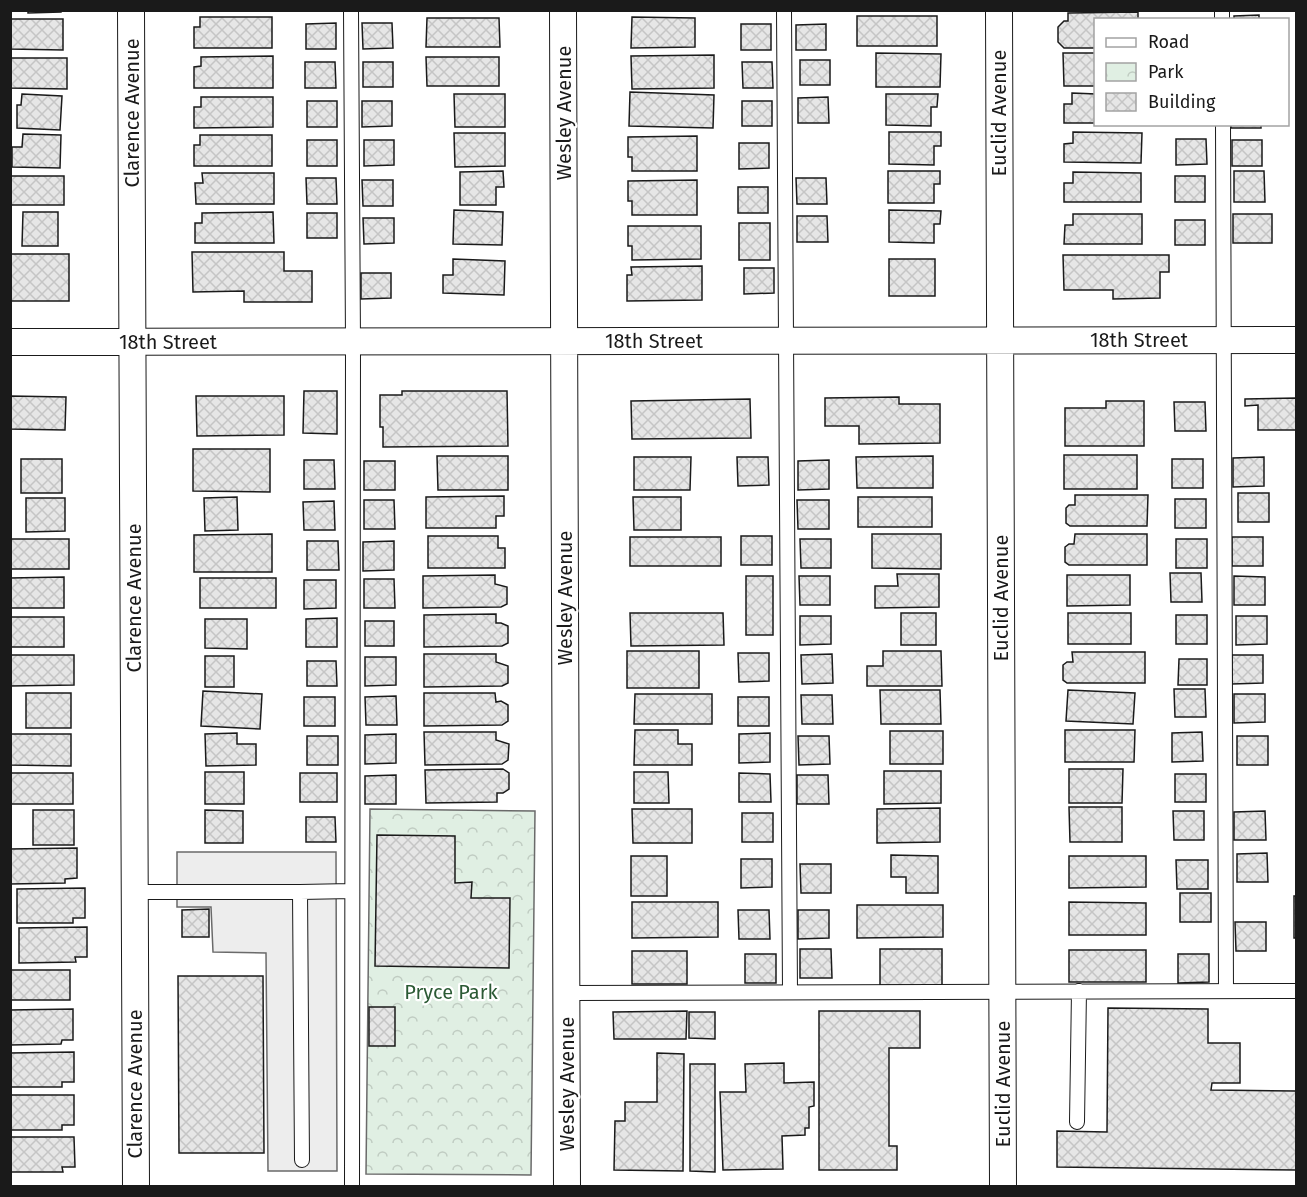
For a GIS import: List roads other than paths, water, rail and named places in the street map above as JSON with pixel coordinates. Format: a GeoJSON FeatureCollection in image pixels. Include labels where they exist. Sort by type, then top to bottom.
{"type":"FeatureCollection","features":[{"type":"Feature","properties":{"kind":"street","name":"Clarence Avenue"},"geometry":{"type":"LineString","coordinates":[[131,10],[136,1186]]}},
{"type":"Feature","properties":{"kind":"street","name":"Wesley Avenue"},"geometry":{"type":"LineString","coordinates":[[563,10],[567,1186]]}},
{"type":"Feature","properties":{"kind":"street","name":"Euclid Avenue"},"geometry":{"type":"LineString","coordinates":[[999,10],[1003,1186]]}},
{"type":"Feature","properties":{"kind":"street","name":"18th Street"},"geometry":{"type":"LineString","coordinates":[[10,342],[1296,340]]}},
{"type":"Feature","properties":{"kind":"lane"},"geometry":{"type":"LineString","coordinates":[[351,10],[352,1186]]}},
{"type":"Feature","properties":{"kind":"lane"},"geometry":{"type":"LineString","coordinates":[[784,10],[790,992]]}},
{"type":"Feature","properties":{"kind":"lane"},"geometry":{"type":"LineString","coordinates":[[1223,126],[1226,991]]}},
{"type":"Feature","properties":{"kind":"lane"},"geometry":{"type":"LineString","coordinates":[[135,892],[352,891]]}},
{"type":"Feature","properties":{"kind":"lane"},"geometry":{"type":"LineString","coordinates":[[300,892],[302,1160]]}},
{"type":"Feature","properties":{"kind":"lane"},"geometry":{"type":"LineString","coordinates":[[1077,1122],[1079,991]]}},
{"type":"Feature","properties":{"kind":"lane"},"geometry":{"type":"LineString","coordinates":[[567,993],[1296,991]]}},
{"type":"Feature","properties":{"kind":"park label","name":"Pryce Park"},"geometry":{"type":"Point","coordinates":[451,992]}}]}
